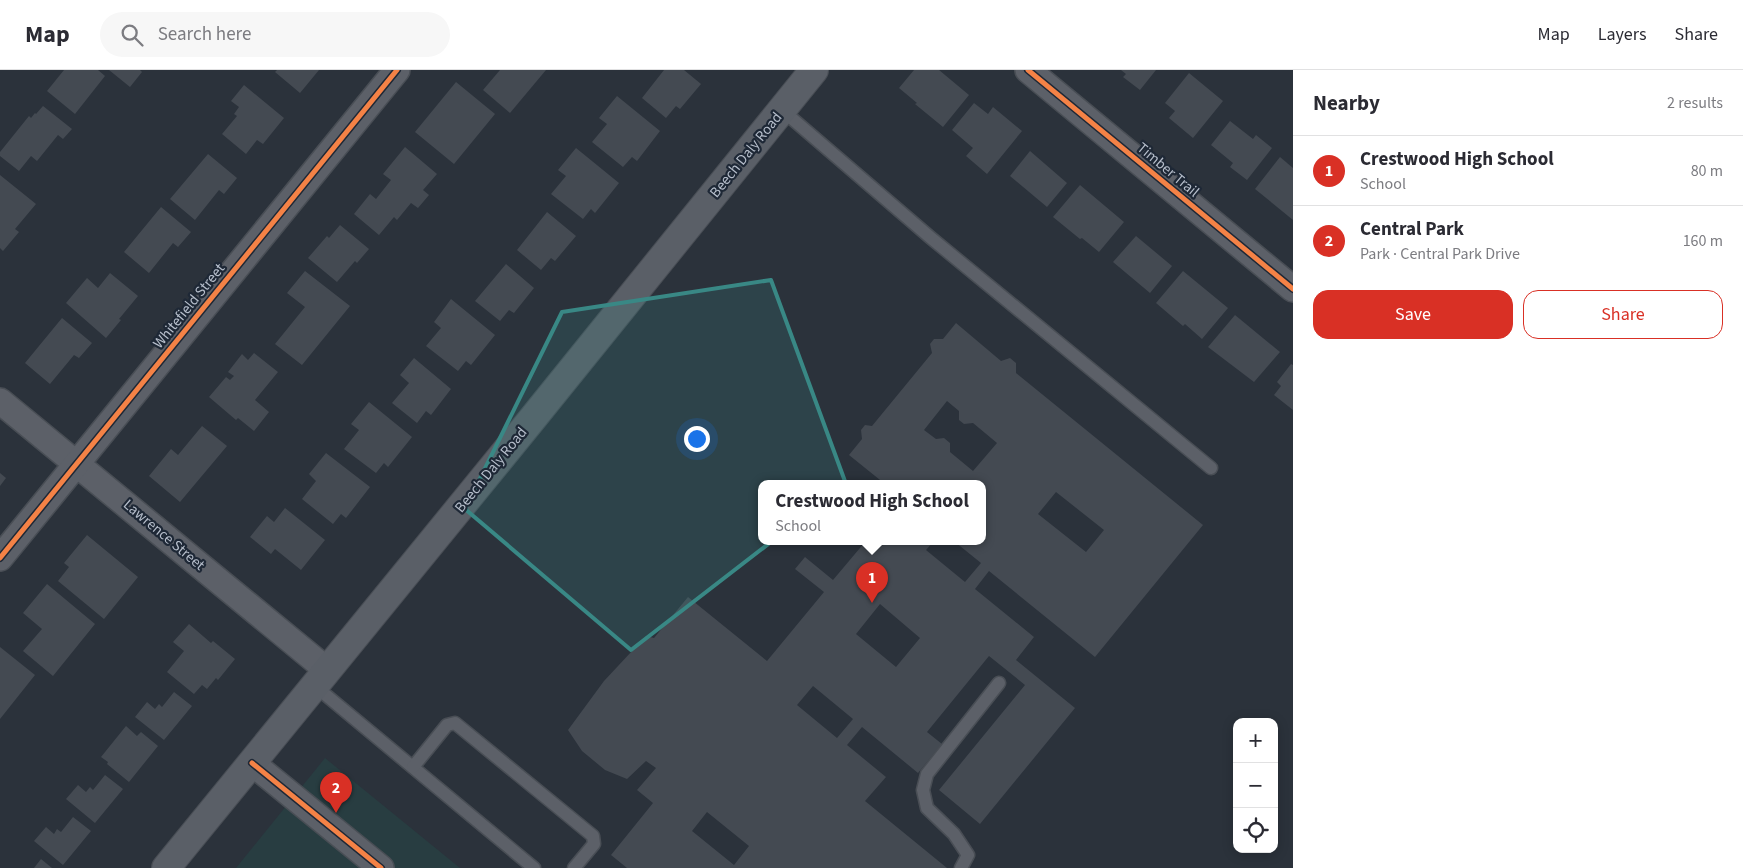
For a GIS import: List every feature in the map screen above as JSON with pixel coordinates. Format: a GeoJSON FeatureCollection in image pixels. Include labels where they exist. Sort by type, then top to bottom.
{"type":"FeatureCollection","features":[{"type":"Feature","properties":{"kind":"main road","name":"Beech Daly Road"},"geometry":{"type":"LineString","coordinates":[[166,868],[814,70]]}},
{"type":"Feature","properties":{"kind":"street","name":"Whitefield Street"},"geometry":{"type":"LineString","coordinates":[[0,558],[397,70]]}},
{"type":"Feature","properties":{"kind":"street","name":"Timber Trail"},"geometry":{"type":"LineString","coordinates":[[1028,70],[1293,290]]}},
{"type":"Feature","properties":{"kind":"street","name":"Lawrence Street"},"geometry":{"type":"LineString","coordinates":[[0,401],[76,464],[321,678]]}},
{"type":"Feature","properties":{"kind":"street"},"geometry":{"type":"LineString","coordinates":[[252,763],[381,868]]}},
{"type":"Feature","properties":{"kind":"lane"},"geometry":{"type":"LineString","coordinates":[[782,110],[939,245],[1211,468]]}},
{"type":"Feature","properties":{"kind":"lane"},"geometry":{"type":"LineString","coordinates":[[321,678],[413,767],[534,868]]}},
{"type":"Feature","properties":{"kind":"lane"},"geometry":{"type":"LineString","coordinates":[[961,868],[968,856],[954,834],[927,808],[922,790],[927,774],[999,683]]}},
{"type":"Feature","properties":{"kind":"lane"},"geometry":{"type":"LineString","coordinates":[[413,767],[446,725],[455,723],[593,836],[594,844],[574,868]]}},
{"type":"Feature","properties":{"kind":"highlighted area"},"geometry":{"type":"Polygon","coordinates":[[[771,280],[846,484],[631,650],[465,509],[562,312],[771,280]]]}},
{"type":"Feature","properties":{"kind":"green space"},"geometry":{"type":"Polygon","coordinates":[[[325,758],[460,868],[236,868],[325,758]]]}},
{"type":"Feature","properties":{"kind":"building"},"geometry":{"type":"Polygon","coordinates":[[[64,70],[98,70],[105,76],[75,114],[47,91],[64,70]]]}},
{"type":"Feature","properties":{"kind":"building"},"geometry":{"type":"Polygon","coordinates":[[[109,70],[140,70],[142,72],[130,87],[109,70]]]}},
{"type":"Feature","properties":{"kind":"building"},"geometry":{"type":"Polygon","coordinates":[[[277,70],[319,70],[300,93],[275,72],[277,70]]]}},
{"type":"Feature","properties":{"kind":"building"},"geometry":{"type":"Polygon","coordinates":[[[500,70],[546,70],[510,113],[483,90],[500,70]]]}},
{"type":"Feature","properties":{"kind":"building"},"geometry":{"type":"Polygon","coordinates":[[[664,70],[684,70],[701,84],[680,109],[676,106],[666,118],[642,98],[664,70]]]}},
{"type":"Feature","properties":{"kind":"building"},"geometry":{"type":"Polygon","coordinates":[[[914,70],[939,70],[969,95],[943,127],[899,88],[914,70]]]}},
{"type":"Feature","properties":{"kind":"building"},"geometry":{"type":"Polygon","coordinates":[[[1121,70],[1156,70],[1140,90],[1123,77],[1126,74],[1121,70]]]}},
{"type":"Feature","properties":{"kind":"building"},"geometry":{"type":"Polygon","coordinates":[[[1189,73],[1223,101],[1193,138],[1169,118],[1175,111],[1165,103],[1189,73]]]}},
{"type":"Feature","properties":{"kind":"building"},"geometry":{"type":"Polygon","coordinates":[[[456,82],[495,114],[454,164],[415,132],[456,82]]]}},
{"type":"Feature","properties":{"kind":"building"},"geometry":{"type":"Polygon","coordinates":[[[244,85],[284,118],[263,144],[257,140],[246,154],[222,134],[237,116],[234,114],[239,107],[231,101],[244,85]]]}},
{"type":"Feature","properties":{"kind":"building"},"geometry":{"type":"Polygon","coordinates":[[[617,96],[660,131],[637,161],[632,157],[623,167],[592,142],[607,124],[599,118],[617,96]]]}},
{"type":"Feature","properties":{"kind":"building"},"geometry":{"type":"Polygon","coordinates":[[[974,103],[988,114],[993,107],[1022,131],[987,174],[966,156],[973,148],[952,130],[974,103]]]}},
{"type":"Feature","properties":{"kind":"building"},"geometry":{"type":"Polygon","coordinates":[[[43,106],[72,129],[63,139],[58,135],[37,161],[31,156],[19,171],[0,156],[0,152],[29,116],[31,118],[43,106]]]}},
{"type":"Feature","properties":{"kind":"building"},"geometry":{"type":"Polygon","coordinates":[[[1230,121],[1253,139],[1256,135],[1272,148],[1247,180],[1230,167],[1233,163],[1211,145],[1230,121]]]}},
{"type":"Feature","properties":{"kind":"building"},"geometry":{"type":"Polygon","coordinates":[[[405,147],[437,174],[423,190],[429,195],[418,208],[411,203],[397,220],[394,217],[379,235],[354,214],[370,194],[376,199],[391,180],[383,174],[405,147]]]}},
{"type":"Feature","properties":{"kind":"building"},"geometry":{"type":"Polygon","coordinates":[[[576,148],[619,183],[595,213],[591,209],[583,219],[551,194],[566,176],[558,170],[576,148]]]}},
{"type":"Feature","properties":{"kind":"building"},"geometry":{"type":"Polygon","coordinates":[[[1030,151],[1067,183],[1047,207],[1010,176],[1030,151]]]}},
{"type":"Feature","properties":{"kind":"building"},"geometry":{"type":"Polygon","coordinates":[[[208,154],[237,178],[224,194],[219,190],[195,220],[170,199],[208,154]]]}},
{"type":"Feature","properties":{"kind":"building"},"geometry":{"type":"Polygon","coordinates":[[[1280,157],[1293,168],[1293,220],[1255,189],[1280,157]]]}},
{"type":"Feature","properties":{"kind":"building"},"geometry":{"type":"Polygon","coordinates":[[[0,175],[36,204],[15,229],[19,232],[3,251],[0,248],[0,175]]]}},
{"type":"Feature","properties":{"kind":"building"},"geometry":{"type":"Polygon","coordinates":[[[1080,185],[1124,222],[1099,252],[1053,217],[1080,185]]]}},
{"type":"Feature","properties":{"kind":"building"},"geometry":{"type":"Polygon","coordinates":[[[161,207],[191,232],[178,247],[173,243],[149,273],[124,252],[161,207]]]}},
{"type":"Feature","properties":{"kind":"building"},"geometry":{"type":"Polygon","coordinates":[[[547,212],[576,236],[555,261],[551,258],[541,270],[517,250],[547,212]]]}},
{"type":"Feature","properties":{"kind":"building"},"geometry":{"type":"Polygon","coordinates":[[[340,225],[369,249],[357,263],[355,261],[337,282],[308,258],[327,236],[329,238],[340,225]]]}},
{"type":"Feature","properties":{"kind":"building"},"geometry":{"type":"Polygon","coordinates":[[[1136,236],[1172,266],[1150,293],[1113,262],[1136,236]]]}},
{"type":"Feature","properties":{"kind":"building"},"geometry":{"type":"Polygon","coordinates":[[[506,264],[534,288],[514,313],[509,310],[500,321],[475,301],[506,264]]]}},
{"type":"Feature","properties":{"kind":"building"},"geometry":{"type":"Polygon","coordinates":[[[305,271],[350,306],[302,365],[275,344],[305,307],[287,293],[305,271]]]}},
{"type":"Feature","properties":{"kind":"building"},"geometry":{"type":"Polygon","coordinates":[[[1183,271],[1228,308],[1202,339],[1156,303],[1183,271]]]}},
{"type":"Feature","properties":{"kind":"building"},"geometry":{"type":"Polygon","coordinates":[[[110,273],[138,296],[106,338],[66,303],[87,278],[98,288],[110,273]]]}},
{"type":"Feature","properties":{"kind":"building"},"geometry":{"type":"Polygon","coordinates":[[[451,299],[495,335],[471,365],[466,361],[458,371],[426,346],[441,328],[434,322],[451,299]]]}},
{"type":"Feature","properties":{"kind":"building"},"geometry":{"type":"Polygon","coordinates":[[[1235,315],[1280,352],[1254,382],[1208,347],[1235,315]]]}},
{"type":"Feature","properties":{"kind":"building"},"geometry":{"type":"Polygon","coordinates":[[[62,318],[92,343],[79,358],[74,355],[50,384],[25,363],[62,318]]]}},
{"type":"Feature","properties":{"kind":"building"},"geometry":{"type":"Polygon","coordinates":[[[956,323],[1001,361],[1010,358],[1016,363],[1016,373],[1203,525],[1095,657],[989,571],[975,589],[1034,637],[1016,660],[1075,708],[980,824],[939,790],[1025,685],[989,656],[927,732],[942,744],[918,773],[862,727],[847,745],[886,777],[865,801],[947,868],[627,868],[611,855],[653,803],[637,790],[656,768],[646,761],[627,779],[605,770],[582,751],[568,730],[604,681],[646,636],[654,638],[688,597],[767,661],[824,592],[795,569],[805,557],[833,580],[862,545],[930,545],[926,550],[965,582],[981,563],[959,545],[986,545],[986,480],[880,480],[849,455],[862,439],[861,430],[865,425],[872,426],[932,353],[930,344],[934,339],[943,339],[956,323]],[[947,401],[924,430],[936,439],[944,438],[950,443],[950,452],[973,471],[997,443],[973,423],[964,424],[959,420],[959,411],[947,401]],[[1056,492],[1038,514],[1086,552],[1104,530],[1056,492]],[[880,604],[856,634],[896,667],[920,638],[880,604]],[[813,686],[797,705],[837,738],[853,719],[813,686]],[[707,812],[692,831],[734,865],[749,846],[707,812]]]}},
{"type":"Feature","properties":{"kind":"building"},"geometry":{"type":"Polygon","coordinates":[[[254,353],[278,372],[255,400],[269,412],[254,431],[238,418],[236,420],[209,397],[226,377],[230,380],[234,376],[228,372],[242,354],[248,360],[254,353]]]}},
{"type":"Feature","properties":{"kind":"building"},"geometry":{"type":"Polygon","coordinates":[[[414,358],[451,389],[431,415],[426,411],[417,423],[392,403],[409,383],[400,375],[414,358]]]}},
{"type":"Feature","properties":{"kind":"building"},"geometry":{"type":"Polygon","coordinates":[[[1291,364],[1293,365],[1293,410],[1274,395],[1281,386],[1277,382],[1291,364]]]}},
{"type":"Feature","properties":{"kind":"building"},"geometry":{"type":"Polygon","coordinates":[[[369,402],[412,437],[388,467],[384,463],[376,473],[344,449],[359,430],[351,424],[369,402]]]}},
{"type":"Feature","properties":{"kind":"building"},"geometry":{"type":"Polygon","coordinates":[[[202,426],[227,446],[180,502],[149,476],[171,449],[178,455],[202,426]]]}},
{"type":"Feature","properties":{"kind":"building"},"geometry":{"type":"Polygon","coordinates":[[[326,453],[370,487],[346,518],[341,514],[333,524],[302,499],[316,481],[309,474],[326,453]]]}},
{"type":"Feature","properties":{"kind":"building"},"geometry":{"type":"Polygon","coordinates":[[[0,473],[6,478],[0,486],[0,473]]]}},
{"type":"Feature","properties":{"kind":"building"},"geometry":{"type":"Polygon","coordinates":[[[285,508],[325,540],[301,570],[275,549],[271,554],[250,537],[267,516],[274,522],[285,508]]]}},
{"type":"Feature","properties":{"kind":"building"},"geometry":{"type":"Polygon","coordinates":[[[87,535],[138,577],[104,619],[58,581],[69,567],[64,563],[87,535]]]}},
{"type":"Feature","properties":{"kind":"building"},"geometry":{"type":"Polygon","coordinates":[[[47,584],[95,624],[53,676],[23,651],[42,629],[23,613],[47,584]]]}},
{"type":"Feature","properties":{"kind":"building"},"geometry":{"type":"Polygon","coordinates":[[[189,624],[211,643],[213,641],[235,659],[218,680],[216,678],[207,689],[202,685],[194,694],[167,672],[184,651],[173,642],[189,624]]]}},
{"type":"Feature","properties":{"kind":"building"},"geometry":{"type":"Polygon","coordinates":[[[0,647],[35,675],[0,719],[0,647]]]}},
{"type":"Feature","properties":{"kind":"building"},"geometry":{"type":"Polygon","coordinates":[[[174,692],[192,706],[164,740],[135,717],[147,702],[155,709],[159,704],[162,707],[174,692]]]}},
{"type":"Feature","properties":{"kind":"building"},"geometry":{"type":"Polygon","coordinates":[[[126,726],[137,736],[141,732],[158,746],[129,782],[101,757],[126,726]]]}},
{"type":"Feature","properties":{"kind":"building"},"geometry":{"type":"Polygon","coordinates":[[[105,775],[123,789],[95,823],[66,799],[78,785],[86,792],[90,787],[93,790],[105,775]]]}},
{"type":"Feature","properties":{"kind":"building"},"geometry":{"type":"Polygon","coordinates":[[[73,817],[91,831],[63,865],[34,841],[46,827],[54,834],[57,829],[61,832],[73,817]]]}},
{"type":"Feature","properties":{"kind":"building"},"geometry":{"type":"Polygon","coordinates":[[[41,859],[52,868],[34,868],[41,859]]]}},
{"type":"Feature","properties":{"kind":"cycle path"},"geometry":{"type":"LineString","coordinates":[[0,558],[397,70]]}},
{"type":"Feature","properties":{"kind":"cycle path"},"geometry":{"type":"LineString","coordinates":[[1028,70],[1293,289]]}},
{"type":"Feature","properties":{"kind":"cycle path"},"geometry":{"type":"LineString","coordinates":[[252,763],[381,868]]}},
{"type":"Feature","properties":{"kind":"place","name":"Crestwood High School"},"geometry":{"type":"Point","coordinates":[872,603]}},
{"type":"Feature","properties":{"kind":"place","name":"Central Park"},"geometry":{"type":"Point","coordinates":[336,813]}}]}
